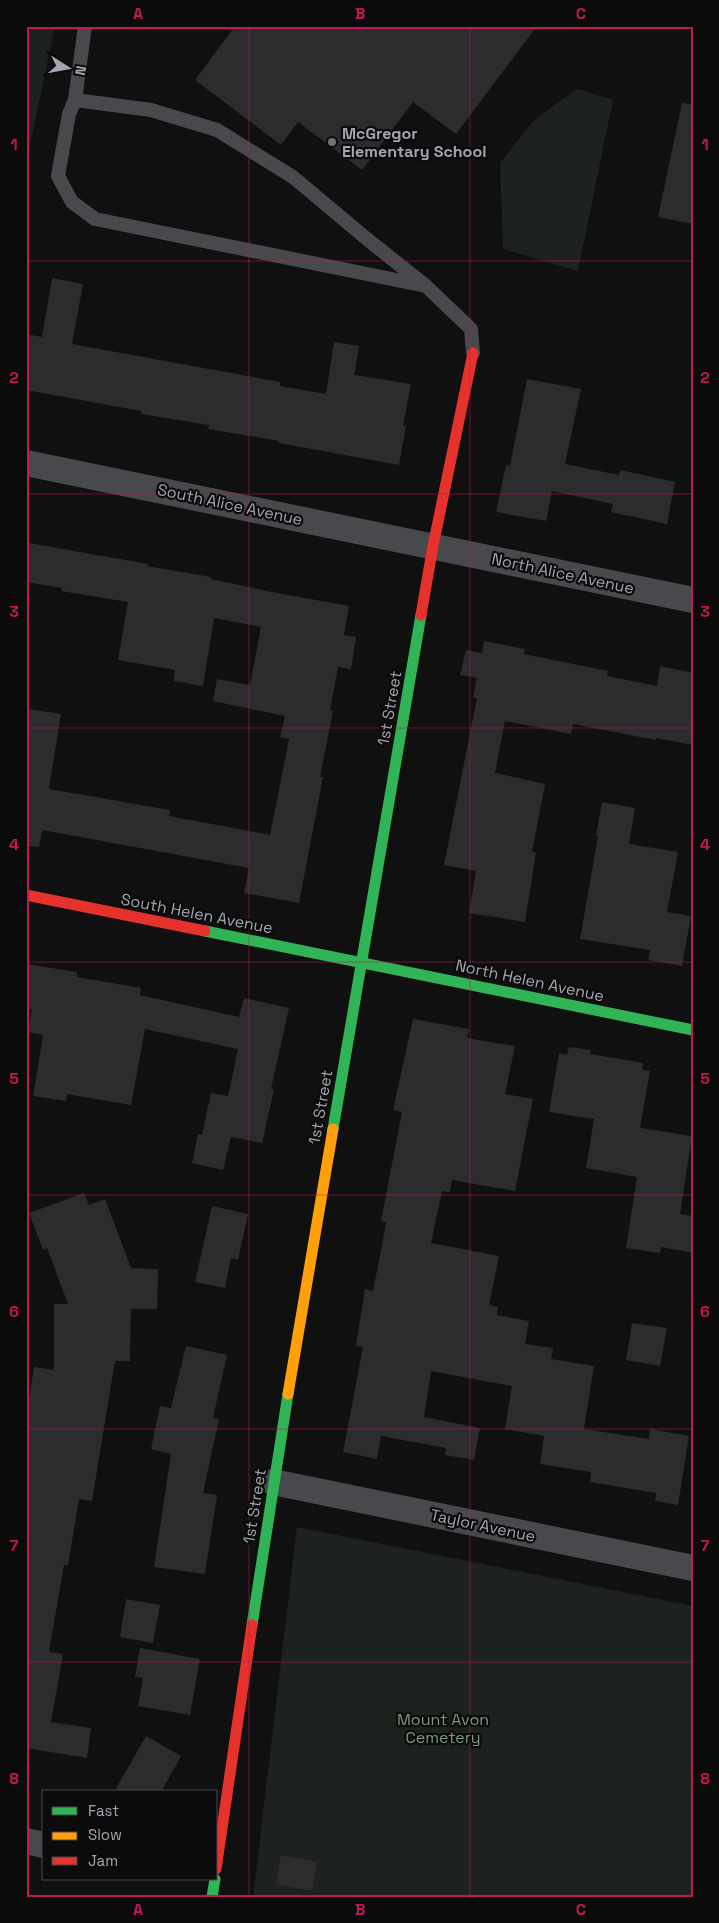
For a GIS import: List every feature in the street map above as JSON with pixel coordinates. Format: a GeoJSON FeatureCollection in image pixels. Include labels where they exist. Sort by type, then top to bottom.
{"type":"FeatureCollection","features":[{"type":"Feature","properties":{"kind":"street","name":"1st Street"},"geometry":{"type":"LineString","coordinates":[[218,1837],[274,1482],[361,962],[433,546],[473,353]]}},
{"type":"Feature","properties":{"kind":"street","name":"South Alice Avenue"},"geometry":{"type":"LineString","coordinates":[[26,462],[433,546]]}},
{"type":"Feature","properties":{"kind":"street","name":"North Alice Avenue"},"geometry":{"type":"LineString","coordinates":[[433,546],[693,600]]}},
{"type":"Feature","properties":{"kind":"street","name":"South Helen Avenue"},"geometry":{"type":"LineString","coordinates":[[26,895],[361,962]]}},
{"type":"Feature","properties":{"kind":"street","name":"North Helen Avenue"},"geometry":{"type":"LineString","coordinates":[[361,962],[693,1030]]}},
{"type":"Feature","properties":{"kind":"street","name":"Taylor Avenue"},"geometry":{"type":"LineString","coordinates":[[274,1482],[693,1568]]}},
{"type":"Feature","properties":{"kind":"street"},"geometry":{"type":"LineString","coordinates":[[26,1841],[42,1845]]}},
{"type":"Feature","properties":{"kind":"lane"},"geometry":{"type":"LineString","coordinates":[[85,26],[75,100],[69,114],[58,176],[72,202],[96,219],[426,286]]}},
{"type":"Feature","properties":{"kind":"lane"},"geometry":{"type":"LineString","coordinates":[[75,100],[151,110],[217,130],[293,177],[426,286],[471,329],[473,353]]}},
{"type":"Feature","properties":{"kind":"green space"},"geometry":{"type":"Polygon","coordinates":[[[26,26],[55,26],[26,164],[26,26]]]}},
{"type":"Feature","properties":{"kind":"green space"},"geometry":{"type":"Polygon","coordinates":[[[577,89],[613,100],[578,271],[503,249],[500,163],[535,119],[577,89]]]}},
{"type":"Feature","properties":{"kind":"green space","name":"Mount Avon Cemetery"},"geometry":{"type":"Polygon","coordinates":[[[297,1527],[693,1606],[693,1897],[253,1897],[297,1527]]]}},
{"type":"Feature","properties":{"kind":"building"},"geometry":{"type":"Polygon","coordinates":[[[235,26],[537,26],[456,134],[413,102],[362,170],[298,122],[281,145],[195,80],[235,26]]]}},
{"type":"Feature","properties":{"kind":"building"},"geometry":{"type":"Polygon","coordinates":[[[682,103],[693,104],[693,224],[658,217],[682,103]]]}},
{"type":"Feature","properties":{"kind":"building"},"geometry":{"type":"Polygon","coordinates":[[[52,278],[83,284],[72,344],[280,382],[280,386],[326,394],[334,342],[359,346],[354,375],[411,384],[403,426],[406,426],[399,465],[208,429],[209,425],[141,414],[141,411],[26,390],[26,334],[42,337],[52,278]]]}},
{"type":"Feature","properties":{"kind":"building"},"geometry":{"type":"Polygon","coordinates":[[[527,379],[581,389],[565,464],[619,475],[620,470],[675,482],[667,524],[611,512],[613,504],[552,491],[546,521],[496,512],[506,465],[510,466],[527,379]]]}},
{"type":"Feature","properties":{"kind":"building"},"geometry":{"type":"Polygon","coordinates":[[[29,543],[148,564],[147,566],[211,577],[211,579],[272,592],[349,606],[344,635],[356,637],[351,669],[338,667],[330,710],[333,711],[320,777],[323,777],[299,903],[244,893],[249,868],[42,830],[39,847],[26,846],[26,721],[28,709],[61,714],[49,789],[170,810],[169,816],[270,835],[289,739],[280,737],[285,716],[213,701],[217,679],[250,685],[261,627],[214,618],[203,686],[174,681],[175,670],[118,660],[128,602],[61,591],[62,588],[26,582],[26,559],[29,543]]]}},
{"type":"Feature","properties":{"kind":"building"},"geometry":{"type":"Polygon","coordinates":[[[484,641],[525,649],[524,654],[608,671],[607,676],[657,686],[660,666],[693,673],[693,745],[573,724],[571,734],[505,721],[495,773],[545,784],[532,852],[536,852],[525,922],[469,913],[476,871],[444,865],[477,698],[473,698],[477,678],[460,675],[466,650],[482,653],[484,641]]]}},
{"type":"Feature","properties":{"kind":"building"},"geometry":{"type":"Polygon","coordinates":[[[602,802],[635,808],[629,844],[678,852],[667,912],[691,916],[682,966],[648,960],[650,950],[580,939],[602,802]]]}},
{"type":"Feature","properties":{"kind":"building"},"geometry":{"type":"Polygon","coordinates":[[[26,964],[77,972],[77,977],[141,988],[140,995],[239,1017],[244,998],[289,1008],[271,1089],[274,1090],[262,1143],[231,1137],[223,1170],[192,1163],[198,1134],[202,1135],[211,1093],[228,1096],[238,1049],[145,1029],[131,1105],[67,1094],[66,1101],[33,1096],[43,1035],[28,1032],[32,1009],[26,1008],[26,964]]]}},
{"type":"Feature","properties":{"kind":"building"},"geometry":{"type":"Polygon","coordinates":[[[413,1019],[469,1029],[467,1038],[515,1046],[505,1094],[533,1099],[515,1191],[452,1180],[450,1192],[442,1191],[431,1243],[499,1256],[489,1305],[498,1307],[497,1315],[529,1321],[525,1344],[553,1348],[551,1359],[594,1366],[584,1429],[649,1439],[650,1429],[689,1436],[678,1505],[655,1501],[656,1493],[590,1482],[591,1472],[540,1464],[544,1436],[505,1429],[512,1386],[431,1371],[424,1417],[480,1428],[474,1460],[445,1455],[446,1448],[381,1436],[377,1459],[343,1452],[363,1347],[356,1346],[365,1289],[373,1291],[384,1235],[386,1222],[381,1221],[402,1112],[393,1110],[413,1019]]]}},
{"type":"Feature","properties":{"kind":"building"},"geometry":{"type":"Polygon","coordinates":[[[569,1047],[591,1050],[590,1054],[643,1063],[642,1070],[650,1071],[640,1128],[692,1136],[680,1214],[693,1216],[693,1253],[661,1247],[660,1253],[626,1248],[637,1177],[586,1168],[594,1119],[549,1112],[559,1053],[567,1055],[569,1047]]]}},
{"type":"Feature","properties":{"kind":"building"},"geometry":{"type":"Polygon","coordinates":[[[84,1193],[89,1205],[105,1199],[131,1268],[158,1269],[157,1309],[131,1309],[130,1361],[115,1361],[92,1501],[79,1499],[68,1565],[64,1565],[49,1652],[63,1654],[51,1722],[91,1728],[87,1758],[26,1748],[26,1418],[34,1367],[54,1370],[54,1304],[68,1304],[47,1248],[43,1250],[29,1213],[84,1193]]]}},
{"type":"Feature","properties":{"kind":"building"},"geometry":{"type":"Polygon","coordinates":[[[212,1206],[248,1214],[238,1260],[231,1258],[225,1288],[195,1282],[212,1206]]]}},
{"type":"Feature","properties":{"kind":"building"},"geometry":{"type":"Polygon","coordinates":[[[632,1323],[667,1328],[660,1366],[626,1360],[632,1323]]]}},
{"type":"Feature","properties":{"kind":"building"},"geometry":{"type":"Polygon","coordinates":[[[186,1346],[227,1355],[213,1418],[219,1419],[203,1493],[217,1495],[205,1574],[154,1567],[171,1454],[151,1449],[160,1406],[171,1408],[186,1346]]]}},
{"type":"Feature","properties":{"kind":"building"},"geometry":{"type":"Polygon","coordinates":[[[126,1599],[160,1605],[153,1643],[120,1637],[126,1599]]]}},
{"type":"Feature","properties":{"kind":"building"},"geometry":{"type":"Polygon","coordinates":[[[140,1648],[200,1659],[190,1715],[138,1706],[143,1678],[135,1677],[140,1648]]]}},
{"type":"Feature","properties":{"kind":"building"},"geometry":{"type":"Polygon","coordinates":[[[146,1736],[181,1756],[162,1790],[115,1790],[146,1736]]]}},
{"type":"Feature","properties":{"kind":"building"},"geometry":{"type":"Polygon","coordinates":[[[281,1855],[317,1862],[312,1891],[276,1884],[281,1855]]]}},
{"type":"Feature","properties":{"kind":"traffic: fast"},"geometry":{"type":"LineString","coordinates":[[333,1129],[421,615]]}},
{"type":"Feature","properties":{"kind":"traffic: fast"},"geometry":{"type":"LineString","coordinates":[[205,931],[693,1030]]}},
{"type":"Feature","properties":{"kind":"traffic: fast"},"geometry":{"type":"LineString","coordinates":[[252,1625],[288,1394]]}},
{"type":"Feature","properties":{"kind":"traffic: fast"},"geometry":{"type":"LineString","coordinates":[[212,1897],[215,1880]]}},
{"type":"Feature","properties":{"kind":"traffic: slow"},"geometry":{"type":"LineString","coordinates":[[288,1394],[333,1129]]}},
{"type":"Feature","properties":{"kind":"traffic: jam"},"geometry":{"type":"LineString","coordinates":[[421,615],[433,546],[473,353]]}},
{"type":"Feature","properties":{"kind":"traffic: jam"},"geometry":{"type":"LineString","coordinates":[[26,895],[205,931]]}},
{"type":"Feature","properties":{"kind":"traffic: jam"},"geometry":{"type":"LineString","coordinates":[[218,1855],[252,1625]]}},
{"type":"Feature","properties":{"kind":"place","name":"McGregor Elementary School"},"geometry":{"type":"Point","coordinates":[332,142]}}]}
